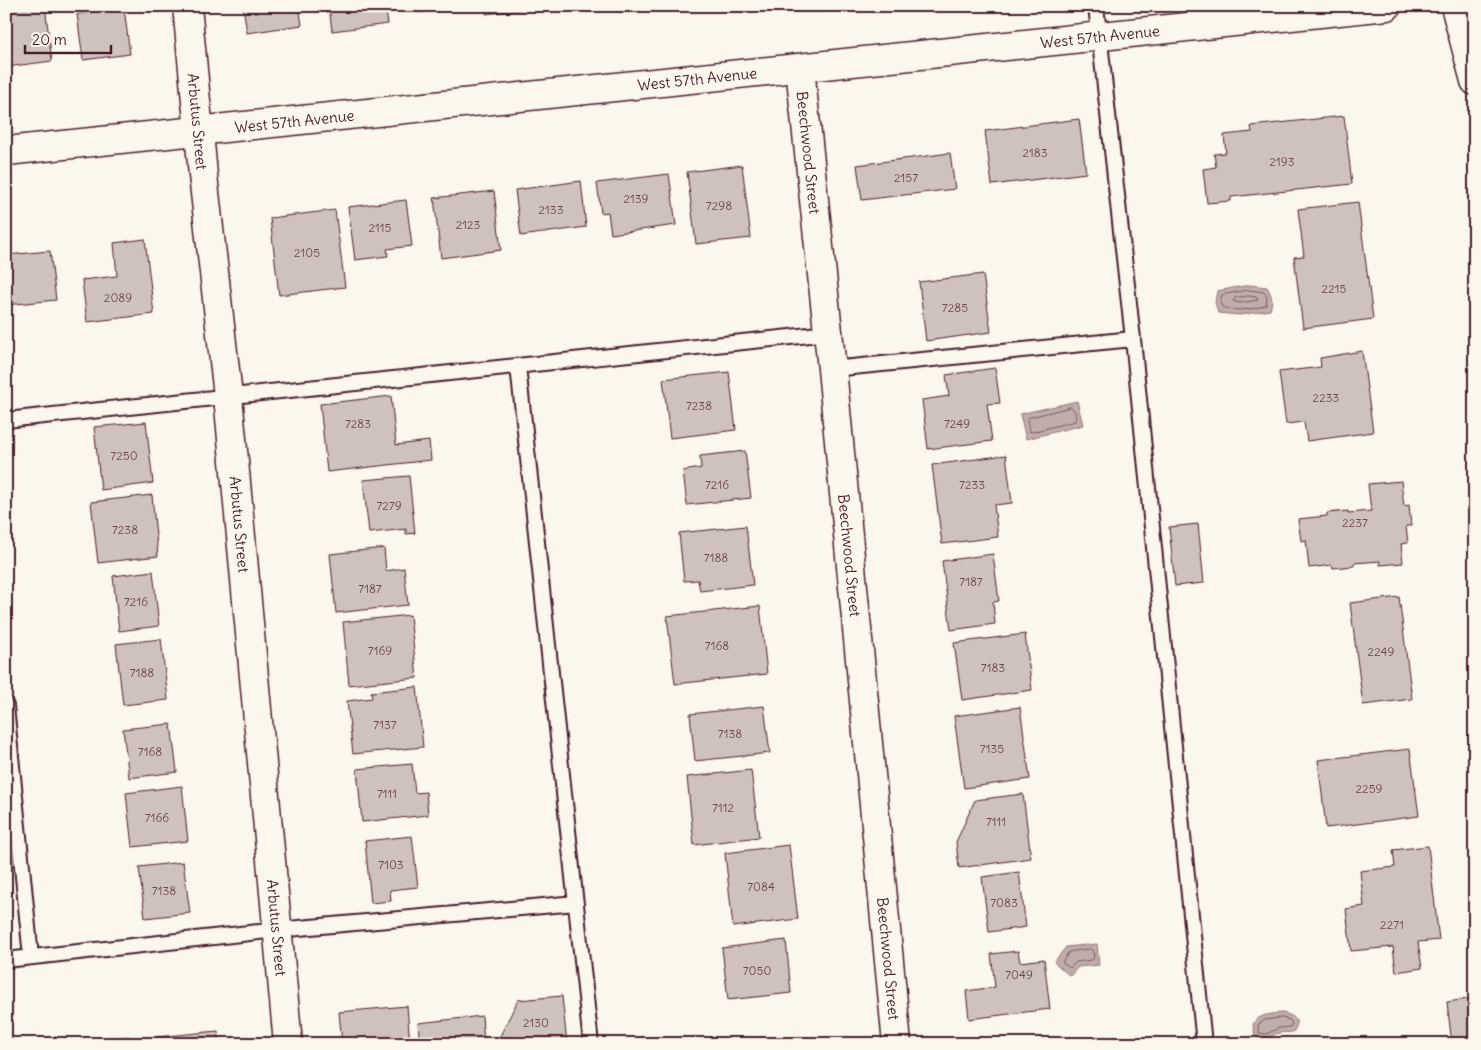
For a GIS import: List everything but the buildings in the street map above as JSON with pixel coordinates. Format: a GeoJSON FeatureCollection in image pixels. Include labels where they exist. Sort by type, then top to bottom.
{"type":"FeatureCollection","features":[{"type":"Feature","properties":{"kind":"street","name":"Arbutus Street"},"geometry":{"type":"LineString","coordinates":[[187,6],[203,175],[228,396],[288,1044]]}},
{"type":"Feature","properties":{"kind":"street","name":"West 57th Avenue"},"geometry":{"type":"LineString","coordinates":[[6,151],[1387,6]]}},
{"type":"Feature","properties":{"kind":"street"},"geometry":{"type":"LineString","coordinates":[[1455,6],[1470,46],[1475,82]]}},
{"type":"Feature","properties":{"kind":"street","name":"Beechwood Street"},"geometry":{"type":"LineString","coordinates":[[800,68],[832,369],[897,1044]]}},
{"type":"Feature","properties":{"kind":"lane"},"geometry":{"type":"LineString","coordinates":[[1096,6],[1133,339],[1204,1044]]}},
{"type":"Feature","properties":{"kind":"lane"},"geometry":{"type":"LineString","coordinates":[[6,420],[828,333]]}},
{"type":"Feature","properties":{"kind":"lane"},"geometry":{"type":"LineString","coordinates":[[832,369],[1133,339]]}},
{"type":"Feature","properties":{"kind":"lane"},"geometry":{"type":"LineString","coordinates":[[518,366],[591,1044]]}},
{"type":"Feature","properties":{"kind":"lane"},"geometry":{"type":"LineString","coordinates":[[6,706],[30,957]]}},
{"type":"Feature","properties":{"kind":"lane"},"geometry":{"type":"LineString","coordinates":[[6,960],[277,930],[576,903]]}},
{"type":"Feature","properties":{"kind":"water"},"geometry":{"type":"Polygon","coordinates":[[[1249,285],[1267,287],[1272,298],[1270,310],[1240,315],[1218,313],[1215,302],[1217,291],[1249,285]]]}},
{"type":"Feature","properties":{"kind":"water"},"geometry":{"type":"Polygon","coordinates":[[[1077,401],[1083,425],[1026,439],[1020,414],[1077,401]]]}},
{"type":"Feature","properties":{"kind":"water"},"geometry":{"type":"Polygon","coordinates":[[[1097,944],[1099,965],[1078,967],[1070,976],[1054,962],[1066,947],[1097,944]]]}},
{"type":"Feature","properties":{"kind":"water"},"geometry":{"type":"Polygon","coordinates":[[[1282,1013],[1290,1015],[1295,1019],[1297,1024],[1293,1032],[1279,1033],[1265,1039],[1255,1036],[1253,1024],[1259,1018],[1282,1013]]]}}]}
